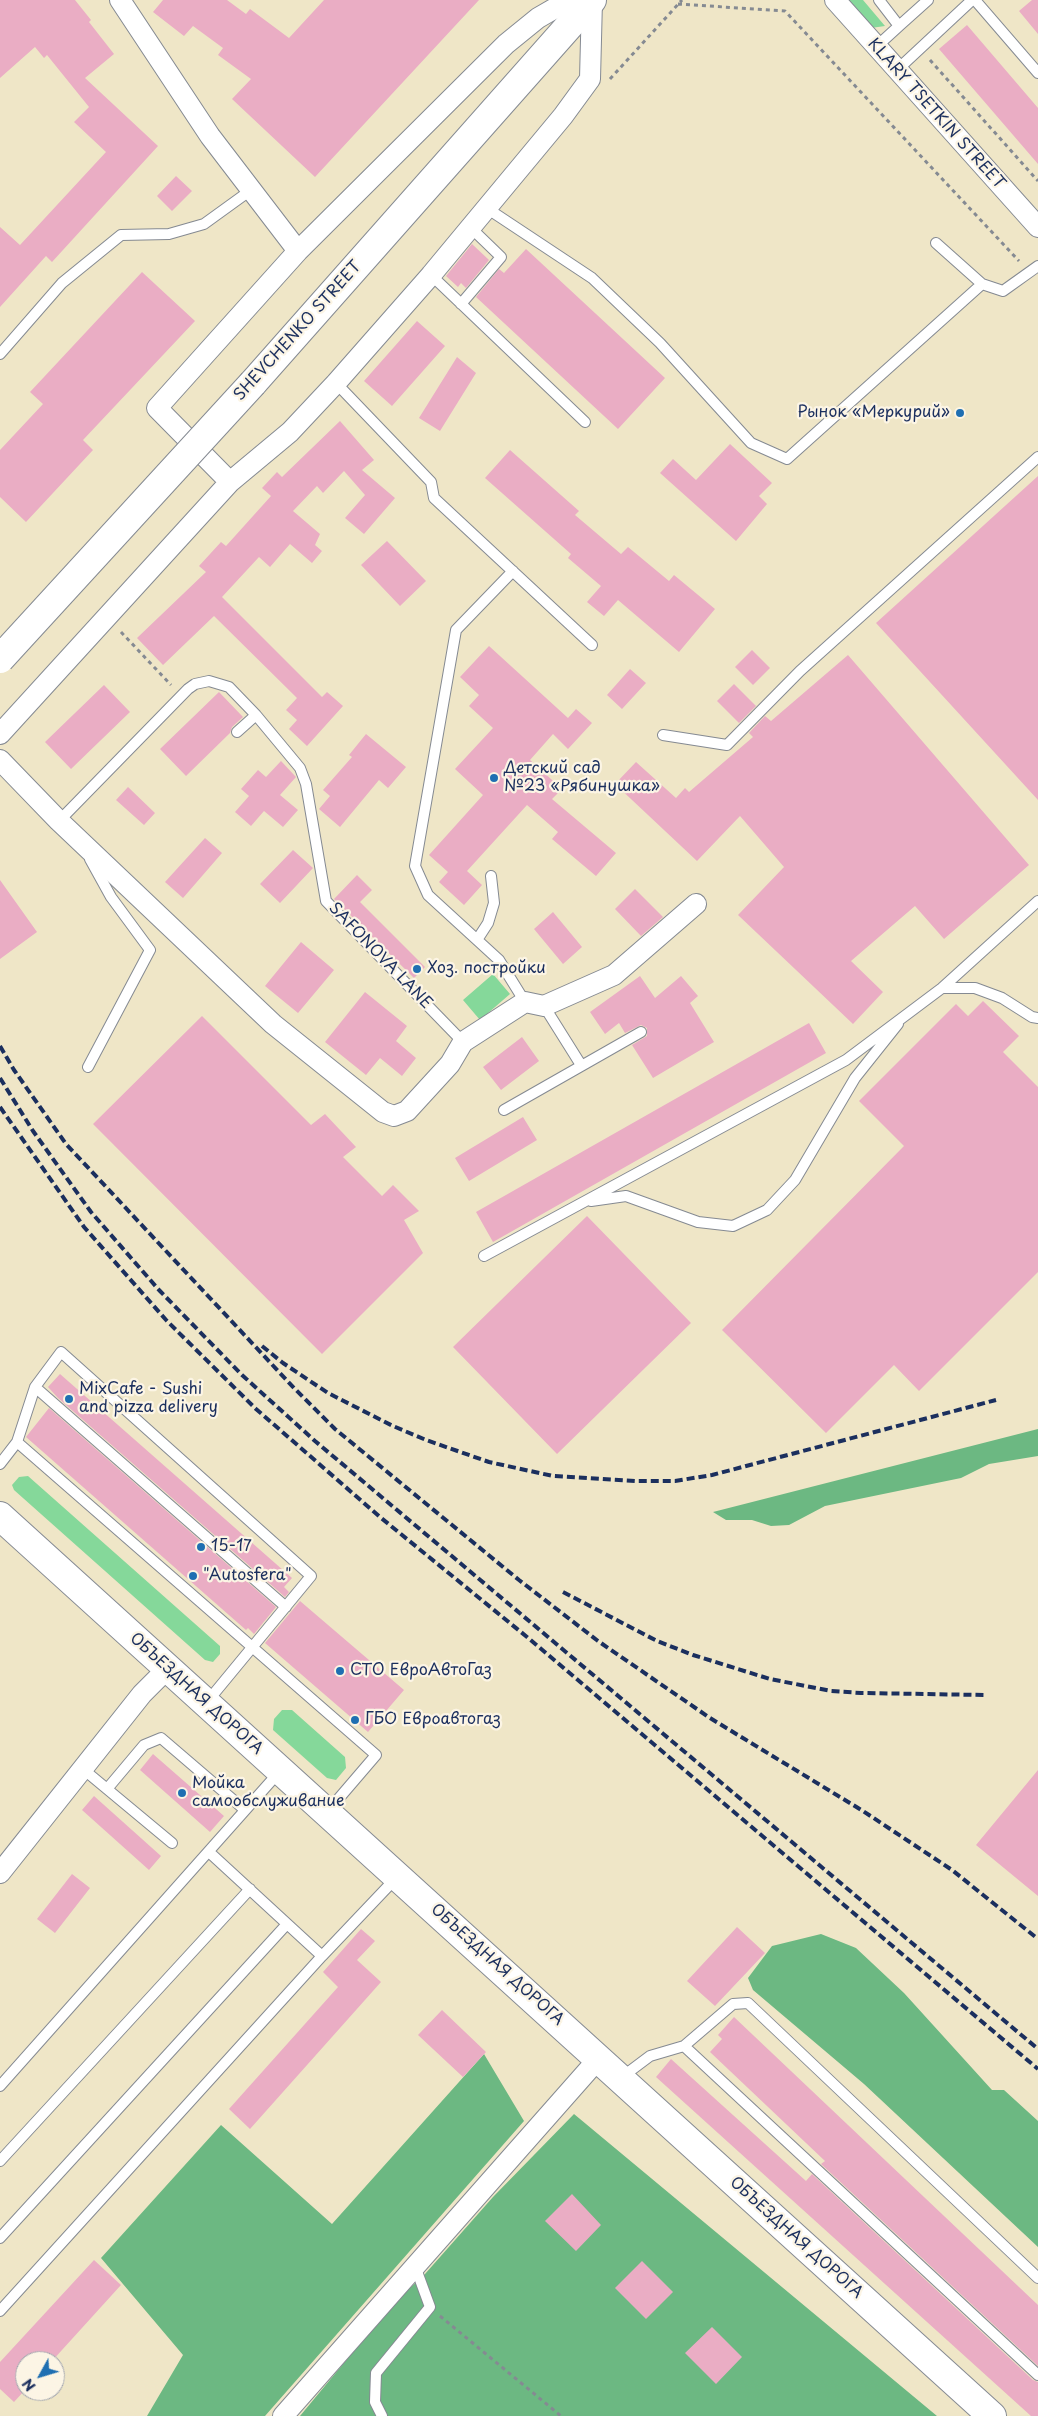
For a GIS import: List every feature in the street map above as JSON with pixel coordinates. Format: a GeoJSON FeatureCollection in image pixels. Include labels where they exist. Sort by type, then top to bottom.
{"type":"FeatureCollection","features":[{"type":"Feature","properties":{"kind":"main road","name":"SHEVCHENKO STREET"},"geometry":{"type":"LineString","coordinates":[[0,659],[253,383],[592,0]]}},
{"type":"Feature","properties":{"kind":"main road","name":"ОБЪЕЗДНАЯ ДОРОГА"},"geometry":{"type":"LineString","coordinates":[[0,1516],[600,2058],[992,2416]]}},
{"type":"Feature","properties":{"kind":"street"},"geometry":{"type":"LineString","coordinates":[[120,0],[210,136],[298,251]]}},
{"type":"Feature","properties":{"kind":"street"},"geometry":{"type":"LineString","coordinates":[[230,482],[157,408],[298,251],[506,44],[538,18],[569,0]]}},
{"type":"Feature","properties":{"kind":"street"},"geometry":{"type":"LineString","coordinates":[[0,734],[230,482],[290,432],[336,383],[431,275],[562,116],[590,78],[592,0]]}},
{"type":"Feature","properties":{"kind":"street","name":"KLARY TSETKIN STREET"},"geometry":{"type":"LineString","coordinates":[[835,0],[1038,227]]}},
{"type":"Feature","properties":{"kind":"street"},"geometry":{"type":"LineString","coordinates":[[0,760],[59,820],[272,1024],[383,1112],[394,1116],[407,1111],[450,1064],[463,1042],[525,1002],[544,1006],[614,975],[696,904]]}},
{"type":"Feature","properties":{"kind":"street"},"geometry":{"type":"LineString","coordinates":[[0,1873],[142,1694],[168,1668]]}},
{"type":"Feature","properties":{"kind":"street"},"geometry":{"type":"LineString","coordinates":[[283,2416],[600,2058]]}},
{"type":"Feature","properties":{"kind":"lane"},"geometry":{"type":"LineString","coordinates":[[879,0],[899,26]]}},
{"type":"Feature","properties":{"kind":"lane"},"geometry":{"type":"LineString","coordinates":[[876,47],[928,0]]}},
{"type":"Feature","properties":{"kind":"lane"},"geometry":{"type":"LineString","coordinates":[[897,70],[974,0],[1038,73]]}},
{"type":"Feature","properties":{"kind":"lane"},"geometry":{"type":"LineString","coordinates":[[0,354],[62,283],[121,235],[169,234],[204,224],[251,190]]}},
{"type":"Feature","properties":{"kind":"lane"},"geometry":{"type":"LineString","coordinates":[[488,206],[494,213],[592,278],[660,343],[751,443],[787,459],[982,284]]}},
{"type":"Feature","properties":{"kind":"lane"},"geometry":{"type":"LineString","coordinates":[[461,304],[501,258],[470,227]]}},
{"type":"Feature","properties":{"kind":"lane"},"geometry":{"type":"LineString","coordinates":[[936,243],[982,284],[1003,291],[1034,269]]}},
{"type":"Feature","properties":{"kind":"lane"},"geometry":{"type":"LineString","coordinates":[[431,275],[585,422]]}},
{"type":"Feature","properties":{"kind":"lane"},"geometry":{"type":"LineString","coordinates":[[336,383],[431,482],[434,498],[592,645]]}},
{"type":"Feature","properties":{"kind":"lane"},"geometry":{"type":"LineString","coordinates":[[663,735],[727,745],[800,671],[1038,458]]}},
{"type":"Feature","properties":{"kind":"lane"},"geometry":{"type":"LineString","coordinates":[[513,571],[456,630],[415,866],[428,895],[499,960],[525,1002]]}},
{"type":"Feature","properties":{"kind":"lane","name":"SAFONOVA LANE"},"geometry":{"type":"LineString","coordinates":[[59,820],[181,695],[195,684],[209,681],[229,687],[256,715],[300,768],[306,784],[326,901],[463,1042]]}},
{"type":"Feature","properties":{"kind":"lane"},"geometry":{"type":"LineString","coordinates":[[237,732],[256,715]]}},
{"type":"Feature","properties":{"kind":"lane"},"geometry":{"type":"LineString","coordinates":[[80,840],[111,896],[150,950],[88,1067]]}},
{"type":"Feature","properties":{"kind":"lane"},"geometry":{"type":"LineString","coordinates":[[477,940],[488,923],[494,903],[491,876]]}},
{"type":"Feature","properties":{"kind":"lane"},"geometry":{"type":"LineString","coordinates":[[484,1256],[846,1060],[942,988],[1038,901]]}},
{"type":"Feature","properties":{"kind":"lane"},"geometry":{"type":"LineString","coordinates":[[942,988],[975,988],[1002,998],[1032,1018],[1038,1018]]}},
{"type":"Feature","properties":{"kind":"lane"},"geometry":{"type":"LineString","coordinates":[[544,1006],[581,1065]]}},
{"type":"Feature","properties":{"kind":"lane"},"geometry":{"type":"LineString","coordinates":[[582,1203],[626,1196],[698,1222],[733,1226],[766,1210],[795,1180],[855,1078],[908,1012]]}},
{"type":"Feature","properties":{"kind":"lane"},"geometry":{"type":"LineString","coordinates":[[504,1110],[641,1032]]}},
{"type":"Feature","properties":{"kind":"lane"},"geometry":{"type":"LineString","coordinates":[[0,1464],[17,1442],[35,1387],[61,1352],[311,1576],[206,1702]]}},
{"type":"Feature","properties":{"kind":"lane"},"geometry":{"type":"LineString","coordinates":[[35,1387],[286,1607]]}},
{"type":"Feature","properties":{"kind":"lane"},"geometry":{"type":"LineString","coordinates":[[17,1442],[252,1649],[376,1755],[327,1812]]}},
{"type":"Feature","properties":{"kind":"lane"},"geometry":{"type":"LineString","coordinates":[[107,1788],[144,1745],[162,1738],[245,1810]]}},
{"type":"Feature","properties":{"kind":"lane"},"geometry":{"type":"LineString","coordinates":[[83,1769],[172,1843]]}},
{"type":"Feature","properties":{"kind":"lane"},"geometry":{"type":"LineString","coordinates":[[0,2086],[281,1770]]}},
{"type":"Feature","properties":{"kind":"lane"},"geometry":{"type":"LineString","coordinates":[[209,1852],[322,1956]]}},
{"type":"Feature","properties":{"kind":"lane"},"geometry":{"type":"LineString","coordinates":[[0,2311],[322,1956],[398,1876]]}},
{"type":"Feature","properties":{"kind":"lane"},"geometry":{"type":"LineString","coordinates":[[2,2155],[250,1889]]}},
{"type":"Feature","properties":{"kind":"lane"},"geometry":{"type":"LineString","coordinates":[[0,2238],[287,1924]]}},
{"type":"Feature","properties":{"kind":"lane"},"geometry":{"type":"LineString","coordinates":[[621,2078],[650,2056],[684,2046],[733,2004],[748,2003],[1038,2278]]}},
{"type":"Feature","properties":{"kind":"lane"},"geometry":{"type":"LineString","coordinates":[[684,2046],[1038,2375]]}},
{"type":"Feature","properties":{"kind":"lane"},"geometry":{"type":"LineString","coordinates":[[382,2416],[375,2402],[376,2374],[430,2307],[415,2266]]}},
{"type":"Feature","properties":{"kind":"path"},"geometry":{"type":"LineString","coordinates":[[678,4],[785,11],[1034,269]]}},
{"type":"Feature","properties":{"kind":"path"},"geometry":{"type":"LineString","coordinates":[[919,49],[1038,180]]}},
{"type":"Feature","properties":{"kind":"path"},"geometry":{"type":"LineString","coordinates":[[118,629],[181,695]]}},
{"type":"Feature","properties":{"kind":"path"},"geometry":{"type":"LineString","coordinates":[[430,2307],[561,2416]]}},
{"type":"Feature","properties":{"kind":"green space"},"geometry":{"type":"Polygon","coordinates":[[[846,0],[863,0],[885,26],[871,28],[846,0]]]}},
{"type":"Feature","properties":{"kind":"green space"},"geometry":{"type":"Polygon","coordinates":[[[493,974],[510,994],[480,1020],[463,1000],[493,974]]]}},
{"type":"Feature","properties":{"kind":"green space"},"geometry":{"type":"Polygon","coordinates":[[[1038,1429],[1038,1456],[989,1464],[961,1478],[825,1506],[789,1525],[771,1526],[752,1520],[726,1520],[713,1512],[1038,1429]]]}},
{"type":"Feature","properties":{"kind":"green space"},"geometry":{"type":"Polygon","coordinates":[[[28,1476],[220,1646],[220,1654],[213,1662],[205,1660],[14,1490],[12,1485],[19,1477],[28,1476]]]}},
{"type":"Feature","properties":{"kind":"green space"},"geometry":{"type":"Polygon","coordinates":[[[282,1710],[292,1710],[345,1757],[346,1768],[336,1780],[327,1778],[273,1730],[274,1719],[282,1710]]]}},
{"type":"Feature","properties":{"kind":"green space"},"geometry":{"type":"Polygon","coordinates":[[[821,1934],[856,1948],[904,1993],[992,2090],[1004,2090],[1038,2121],[1038,2247],[864,2084],[753,1990],[748,1978],[772,1946],[821,1934]]]}},
{"type":"Feature","properties":{"kind":"green space"},"geometry":{"type":"Polygon","coordinates":[[[484,2054],[524,2121],[265,2416],[147,2416],[183,2355],[101,2258],[221,2125],[332,2224],[484,2054]]]}},
{"type":"Feature","properties":{"kind":"green space"},"geometry":{"type":"Polygon","coordinates":[[[574,2114],[937,2416],[300,2416],[392,2305],[425,2274],[493,2197],[574,2114]]]}},
{"type":"Feature","properties":{"kind":"building"},"geometry":{"type":"Polygon","coordinates":[[[0,0],[75,0],[91,20],[89,22],[114,54],[85,78],[158,146],[52,262],[46,256],[0,307],[0,227],[20,245],[106,152],[74,122],[89,107],[47,55],[44,58],[35,47],[0,78],[0,0]]]}},
{"type":"Feature","properties":{"kind":"building"},"geometry":{"type":"Polygon","coordinates":[[[163,0],[227,0],[246,14],[250,9],[289,38],[324,0],[479,0],[315,177],[232,99],[251,79],[218,55],[223,48],[193,26],[184,36],[153,12],[163,0]]]}},
{"type":"Feature","properties":{"kind":"building"},"geometry":{"type":"Polygon","coordinates":[[[1032,0],[1038,0],[1038,34],[1019,11],[1032,0]]]}},
{"type":"Feature","properties":{"kind":"building"},"geometry":{"type":"Polygon","coordinates":[[[967,25],[1038,108],[1038,164],[939,49],[967,25]]]}},
{"type":"Feature","properties":{"kind":"building"},"geometry":{"type":"Polygon","coordinates":[[[176,176],[192,191],[172,211],[157,196],[176,176]]]}},
{"type":"Feature","properties":{"kind":"building"},"geometry":{"type":"Polygon","coordinates":[[[472,244],[489,260],[466,288],[461,283],[458,287],[446,276],[472,244]]]}},
{"type":"Feature","properties":{"kind":"building"},"geometry":{"type":"Polygon","coordinates":[[[526,249],[665,378],[618,429],[476,297],[499,269],[504,273],[526,249]]]}},
{"type":"Feature","properties":{"kind":"building"},"geometry":{"type":"Polygon","coordinates":[[[142,272],[195,321],[83,440],[93,450],[26,522],[0,497],[0,450],[43,404],[30,392],[142,272]]]}},
{"type":"Feature","properties":{"kind":"building"},"geometry":{"type":"Polygon","coordinates":[[[417,321],[445,346],[392,406],[364,381],[417,321]]]}},
{"type":"Feature","properties":{"kind":"building"},"geometry":{"type":"Polygon","coordinates":[[[457,357],[476,373],[440,431],[419,418],[457,357]]]}},
{"type":"Feature","properties":{"kind":"building"},"geometry":{"type":"Polygon","coordinates":[[[340,421],[374,460],[362,470],[395,498],[364,534],[345,518],[365,495],[344,471],[323,493],[317,486],[293,511],[320,534],[315,545],[322,551],[312,563],[290,544],[270,567],[259,557],[222,597],[322,697],[327,692],[343,706],[307,746],[289,729],[297,720],[286,710],[297,698],[214,616],[163,665],[137,638],[206,572],[199,566],[221,542],[226,546],[271,496],[262,488],[277,472],[282,477],[340,421]]]}},
{"type":"Feature","properties":{"kind":"building"},"geometry":{"type":"Polygon","coordinates":[[[730,444],[772,483],[759,496],[767,504],[736,541],[660,473],[673,459],[696,480],[730,444]]]}},
{"type":"Feature","properties":{"kind":"building"},"geometry":{"type":"Polygon","coordinates":[[[510,450],[579,511],[575,515],[621,554],[628,547],[669,581],[674,575],[715,609],[679,652],[618,600],[604,616],[587,602],[601,586],[568,558],[571,554],[485,478],[510,450]]]}},
{"type":"Feature","properties":{"kind":"building"},"geometry":{"type":"Polygon","coordinates":[[[1038,476],[1038,800],[876,623],[1038,476]]]}},
{"type":"Feature","properties":{"kind":"building"},"geometry":{"type":"Polygon","coordinates":[[[387,541],[426,581],[400,606],[361,565],[387,541]]]}},
{"type":"Feature","properties":{"kind":"building"},"geometry":{"type":"Polygon","coordinates":[[[489,646],[568,718],[576,709],[592,723],[568,749],[553,734],[530,760],[562,789],[552,799],[616,853],[596,876],[552,839],[558,832],[527,805],[467,871],[482,885],[464,905],[439,882],[448,872],[429,855],[483,795],[455,769],[493,728],[469,706],[479,695],[460,677],[489,646]]]}},
{"type":"Feature","properties":{"kind":"building"},"geometry":{"type":"Polygon","coordinates":[[[752,650],[770,668],[753,685],[735,667],[752,650]]]}},
{"type":"Feature","properties":{"kind":"building"},"geometry":{"type":"Polygon","coordinates":[[[848,655],[1029,865],[944,939],[915,906],[851,961],[883,992],[853,1024],[738,915],[784,867],[740,816],[697,861],[615,784],[636,762],[676,798],[685,788],[689,792],[753,737],[749,733],[765,716],[771,721],[848,655]]]}},
{"type":"Feature","properties":{"kind":"building"},"geometry":{"type":"Polygon","coordinates":[[[630,669],[646,683],[622,709],[607,695],[630,669]]]}},
{"type":"Feature","properties":{"kind":"building"},"geometry":{"type":"Polygon","coordinates":[[[734,684],[756,706],[739,723],[717,701],[734,684]]]}},
{"type":"Feature","properties":{"kind":"building"},"geometry":{"type":"Polygon","coordinates":[[[104,685],[130,712],[71,769],[45,742],[104,685]]]}},
{"type":"Feature","properties":{"kind":"building"},"geometry":{"type":"Polygon","coordinates":[[[219,692],[243,717],[232,727],[230,733],[186,776],[160,749],[219,692]]]}},
{"type":"Feature","properties":{"kind":"building"},"geometry":{"type":"Polygon","coordinates":[[[366,734],[406,767],[388,788],[379,780],[340,827],[319,809],[330,796],[323,790],[352,757],[349,755],[366,734]]]}},
{"type":"Feature","properties":{"kind":"building"},"geometry":{"type":"Polygon","coordinates":[[[281,761],[296,777],[280,795],[298,810],[283,827],[264,811],[251,826],[235,812],[249,796],[241,789],[258,770],[266,777],[281,761]]]}},
{"type":"Feature","properties":{"kind":"building"},"geometry":{"type":"Polygon","coordinates":[[[128,787],[155,813],[144,825],[116,800],[128,787]]]}},
{"type":"Feature","properties":{"kind":"building"},"geometry":{"type":"Polygon","coordinates":[[[205,838],[222,853],[183,898],[165,882],[205,838]]]}},
{"type":"Feature","properties":{"kind":"building"},"geometry":{"type":"Polygon","coordinates":[[[293,850],[313,868],[280,903],[260,884],[293,850]]]}},
{"type":"Feature","properties":{"kind":"building"},"geometry":{"type":"Polygon","coordinates":[[[357,875],[372,890],[360,902],[425,967],[414,978],[334,899],[357,875]]]}},
{"type":"Feature","properties":{"kind":"building"},"geometry":{"type":"Polygon","coordinates":[[[0,880],[37,932],[0,959],[0,880]]]}},
{"type":"Feature","properties":{"kind":"building"},"geometry":{"type":"Polygon","coordinates":[[[635,889],[663,917],[641,936],[615,909],[635,889]]]}},
{"type":"Feature","properties":{"kind":"building"},"geometry":{"type":"Polygon","coordinates":[[[553,912],[582,947],[563,964],[534,929],[553,912]]]}},
{"type":"Feature","properties":{"kind":"building"},"geometry":{"type":"Polygon","coordinates":[[[301,942],[334,970],[298,1013],[265,986],[301,942]]]}},
{"type":"Feature","properties":{"kind":"building"},"geometry":{"type":"Polygon","coordinates":[[[640,976],[655,998],[681,976],[698,996],[690,1003],[714,1042],[653,1078],[632,1045],[647,1036],[647,1028],[641,1025],[625,1033],[619,1023],[605,1034],[590,1012],[640,976]]]}},
{"type":"Feature","properties":{"kind":"building"},"geometry":{"type":"Polygon","coordinates":[[[365,992],[407,1026],[396,1041],[416,1058],[402,1076],[380,1058],[366,1075],[325,1042],[365,992]]]}},
{"type":"Feature","properties":{"kind":"building"},"geometry":{"type":"Polygon","coordinates":[[[983,1001],[1019,1036],[1003,1052],[1038,1087],[1038,1272],[919,1391],[894,1365],[826,1433],[722,1330],[904,1146],[859,1101],[956,1004],[968,1016],[983,1001]]]}},
{"type":"Feature","properties":{"kind":"building"},"geometry":{"type":"Polygon","coordinates":[[[202,1016],[311,1125],[325,1114],[356,1147],[343,1157],[382,1196],[393,1185],[419,1211],[404,1220],[423,1253],[322,1354],[93,1124],[202,1016]]]}},
{"type":"Feature","properties":{"kind":"building"},"geometry":{"type":"Polygon","coordinates":[[[809,1023],[826,1053],[493,1242],[476,1212],[809,1023]]]}},
{"type":"Feature","properties":{"kind":"building"},"geometry":{"type":"Polygon","coordinates":[[[522,1037],[539,1061],[501,1090],[483,1067],[522,1037]]]}},
{"type":"Feature","properties":{"kind":"building"},"geometry":{"type":"Polygon","coordinates":[[[523,1117],[537,1140],[469,1181],[455,1158],[523,1117]]]}},
{"type":"Feature","properties":{"kind":"building"},"geometry":{"type":"Polygon","coordinates":[[[587,1216],[691,1323],[557,1454],[453,1347],[587,1216]]]}},
{"type":"Feature","properties":{"kind":"building"},"geometry":{"type":"Polygon","coordinates":[[[60,1374],[292,1578],[284,1587],[289,1592],[285,1597],[58,1398],[48,1387],[60,1374]]]}},
{"type":"Feature","properties":{"kind":"building"},"geometry":{"type":"Polygon","coordinates":[[[49,1408],[276,1607],[254,1634],[248,1628],[246,1630],[26,1437],[49,1408]]]}},
{"type":"Feature","properties":{"kind":"building","name":"СТО ЕвроАвтоГаз"},"geometry":{"type":"Polygon","coordinates":[[[300,1601],[404,1690],[368,1732],[265,1643],[300,1601]]]}},
{"type":"Feature","properties":{"kind":"building","name":"Мойка самообслуживание"},"geometry":{"type":"Polygon","coordinates":[[[153,1754],[224,1816],[210,1832],[140,1770],[153,1754]]]}},
{"type":"Feature","properties":{"kind":"building"},"geometry":{"type":"Polygon","coordinates":[[[1038,1770],[1038,1896],[976,1845],[1038,1770]]]}},
{"type":"Feature","properties":{"kind":"building"},"geometry":{"type":"Polygon","coordinates":[[[94,1796],[161,1856],[149,1870],[82,1810],[94,1796]]]}},
{"type":"Feature","properties":{"kind":"building"},"geometry":{"type":"Polygon","coordinates":[[[72,1874],[90,1888],[55,1933],[37,1919],[72,1874]]]}},
{"type":"Feature","properties":{"kind":"building"},"geometry":{"type":"Polygon","coordinates":[[[737,1927],[765,1953],[715,2006],[687,1981],[737,1927]]]}},
{"type":"Feature","properties":{"kind":"building"},"geometry":{"type":"Polygon","coordinates":[[[361,1929],[375,1941],[357,1960],[381,1982],[250,2129],[229,2109],[338,1987],[323,1972],[361,1929]]]}},
{"type":"Feature","properties":{"kind":"building"},"geometry":{"type":"Polygon","coordinates":[[[442,2010],[486,2052],[463,2077],[418,2035],[442,2010]]]}},
{"type":"Feature","properties":{"kind":"building"},"geometry":{"type":"Polygon","coordinates":[[[734,2017],[1038,2305],[1038,2366],[821,2164],[825,2161],[710,2052],[722,2039],[718,2035],[734,2017]]]}},
{"type":"Feature","properties":{"kind":"building"},"geometry":{"type":"Polygon","coordinates":[[[671,2059],[806,2181],[812,2174],[1033,2380],[1038,2382],[1038,2416],[1031,2416],[656,2077],[671,2059]]]}},
{"type":"Feature","properties":{"kind":"building"},"geometry":{"type":"Polygon","coordinates":[[[572,2194],[601,2225],[576,2251],[545,2221],[572,2194]]]}},
{"type":"Feature","properties":{"kind":"building"},"geometry":{"type":"Polygon","coordinates":[[[94,2260],[121,2285],[61,2351],[15,2351],[14,2402],[0,2389],[0,2362],[94,2260]]]}},
{"type":"Feature","properties":{"kind":"building"},"geometry":{"type":"Polygon","coordinates":[[[642,2261],[673,2292],[646,2319],[615,2288],[642,2261]]]}},
{"type":"Feature","properties":{"kind":"building"},"geometry":{"type":"Polygon","coordinates":[[[712,2327],[742,2357],[716,2384],[685,2353],[712,2327]]]}},
{"type":"Feature","properties":{"kind":"railway"},"geometry":{"type":"LineString","coordinates":[[0,1046],[14,1070],[66,1144],[294,1388],[335,1429],[519,1580],[598,1641],[710,1718],[863,1811],[952,1870],[1038,1939]]}},
{"type":"Feature","properties":{"kind":"railway"},"geometry":{"type":"LineString","coordinates":[[0,1078],[33,1131],[91,1212],[159,1290],[242,1375],[315,1441],[1038,2049]]}},
{"type":"Feature","properties":{"kind":"railway"},"geometry":{"type":"LineString","coordinates":[[0,1107],[84,1227],[167,1321],[256,1409],[380,1517],[527,1637],[1038,2069]]}},
{"type":"Feature","properties":{"kind":"railway"},"geometry":{"type":"LineString","coordinates":[[262,1346],[283,1363],[328,1393],[393,1426],[426,1440],[489,1462],[553,1476],[635,1481],[675,1481],[712,1475],[996,1400]]}},
{"type":"Feature","properties":{"kind":"railway"},"geometry":{"type":"LineString","coordinates":[[563,1592],[657,1641],[693,1655],[770,1679],[831,1691],[986,1695]]}},
{"type":"Feature","properties":{"kind":"place","name":"Рынок «Меркурий»"},"geometry":{"type":"Point","coordinates":[960,413]}},
{"type":"Feature","properties":{"kind":"place","name":"Детский сад №23 «Рябинушка»"},"geometry":{"type":"Point","coordinates":[494,778]}},
{"type":"Feature","properties":{"kind":"place","name":"Хоз. постройки"},"geometry":{"type":"Point","coordinates":[417,969]}},
{"type":"Feature","properties":{"kind":"place","name":"MixСafe - Sushi and pizza delivery"},"geometry":{"type":"Point","coordinates":[69,1399]}},
{"type":"Feature","properties":{"kind":"place","name":"15-17"},"geometry":{"type":"Point","coordinates":[201,1547]}},
{"type":"Feature","properties":{"kind":"place","name":"\"Autosfera\""},"geometry":{"type":"Point","coordinates":[193,1576]}},
{"type":"Feature","properties":{"kind":"place","name":"СТО ЕвроАвтоГаз"},"geometry":{"type":"Point","coordinates":[340,1671]}},
{"type":"Feature","properties":{"kind":"place","name":"ГБО Евроавтогаз"},"geometry":{"type":"Point","coordinates":[355,1720]}},
{"type":"Feature","properties":{"kind":"place","name":"Мойка самообслуживание"},"geometry":{"type":"Point","coordinates":[182,1793]}}]}
